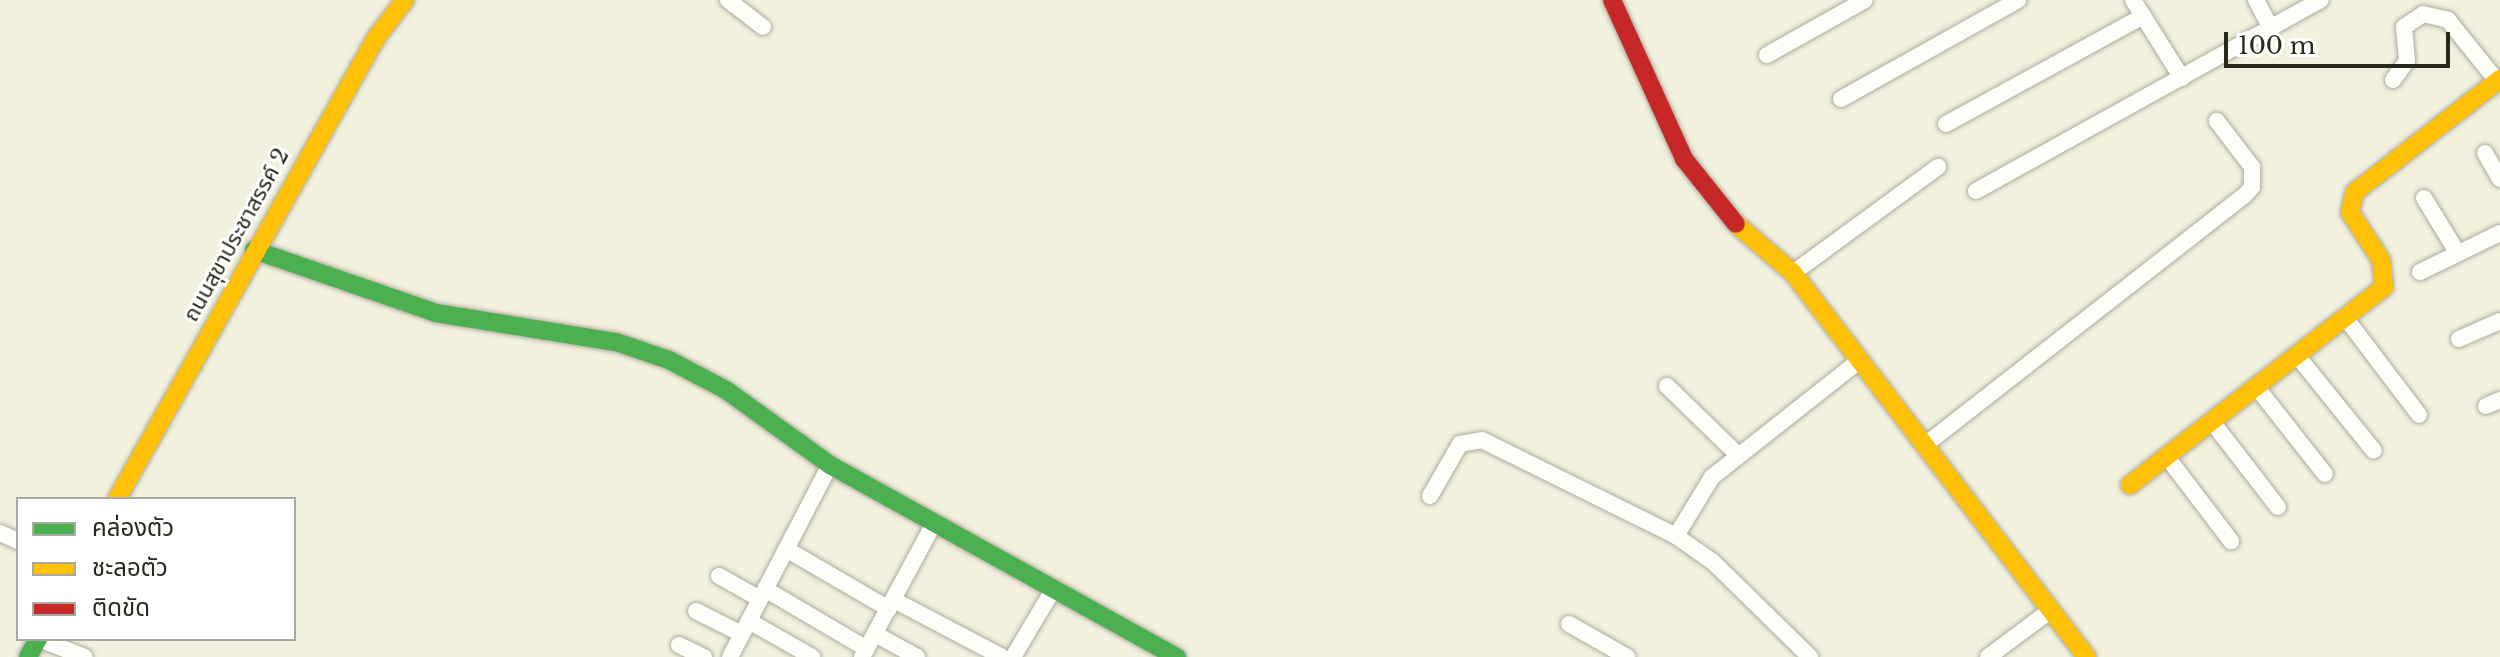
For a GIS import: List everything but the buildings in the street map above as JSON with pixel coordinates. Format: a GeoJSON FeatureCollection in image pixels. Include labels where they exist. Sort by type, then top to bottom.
{"type":"FeatureCollection","features":[{"type":"Feature","properties":{"kind":"street","name":"ถนนสุขาประชาสรรค์ 2"},"geometry":{"type":"LineString","coordinates":[[118,497],[254,250],[376,38],[405,0]]}},
{"type":"Feature","properties":{"kind":"street"},"geometry":{"type":"LineString","coordinates":[[728,0],[763,27]]}},
{"type":"Feature","properties":{"kind":"street"},"geometry":{"type":"LineString","coordinates":[[1612,0],[1684,159],[1733,222],[1793,273],[2087,657]]}},
{"type":"Feature","properties":{"kind":"street"},"geometry":{"type":"LineString","coordinates":[[1767,55],[1865,0]]}},
{"type":"Feature","properties":{"kind":"street"},"geometry":{"type":"LineString","coordinates":[[1841,99],[2018,0]]}},
{"type":"Feature","properties":{"kind":"street"},"geometry":{"type":"LineString","coordinates":[[2133,0],[2182,78]]}},
{"type":"Feature","properties":{"kind":"street"},"geometry":{"type":"LineString","coordinates":[[2256,0],[2271,28]]}},
{"type":"Feature","properties":{"kind":"street"},"geometry":{"type":"LineString","coordinates":[[1976,191],[2321,0]]}},
{"type":"Feature","properties":{"kind":"street"},"geometry":{"type":"LineString","coordinates":[[2130,485],[2299,358],[2384,287],[2387,274],[2350,212],[2355,192],[2499,80],[2448,20],[2423,14],[2404,27],[2407,61],[2393,80]]}},
{"type":"Feature","properties":{"kind":"street"},"geometry":{"type":"LineString","coordinates":[[1946,124],[2143,16]]}},
{"type":"Feature","properties":{"kind":"street"},"geometry":{"type":"LineString","coordinates":[[1925,445],[2244,196],[2252,187],[2252,167],[2217,121]]}},
{"type":"Feature","properties":{"kind":"street"},"geometry":{"type":"LineString","coordinates":[[2485,153],[2500,179]]}},
{"type":"Feature","properties":{"kind":"street"},"geometry":{"type":"LineString","coordinates":[[1793,273],[1938,167]]}},
{"type":"Feature","properties":{"kind":"street"},"geometry":{"type":"LineString","coordinates":[[2424,198],[2457,252]]}},
{"type":"Feature","properties":{"kind":"street"},"geometry":{"type":"LineString","coordinates":[[2420,272],[2500,233]]}},
{"type":"Feature","properties":{"kind":"street"},"geometry":{"type":"LineString","coordinates":[[254,250],[436,313],[616,342],[669,360],[726,390],[830,465],[933,525],[1177,657]]}},
{"type":"Feature","properties":{"kind":"street"},"geometry":{"type":"LineString","coordinates":[[2347,320],[2419,415]]}},
{"type":"Feature","properties":{"kind":"street"},"geometry":{"type":"LineString","coordinates":[[2459,339],[2500,321]]}},
{"type":"Feature","properties":{"kind":"street"},"geometry":{"type":"LineString","coordinates":[[2299,358],[2374,451]]}},
{"type":"Feature","properties":{"kind":"street"},"geometry":{"type":"LineString","coordinates":[[1676,536],[1712,477],[1859,361]]}},
{"type":"Feature","properties":{"kind":"street"},"geometry":{"type":"LineString","coordinates":[[1667,386],[1738,455]]}},
{"type":"Feature","properties":{"kind":"street"},"geometry":{"type":"LineString","coordinates":[[2258,389],[2325,474]]}},
{"type":"Feature","properties":{"kind":"street"},"geometry":{"type":"LineString","coordinates":[[2213,423],[2278,507]]}},
{"type":"Feature","properties":{"kind":"street"},"geometry":{"type":"LineString","coordinates":[[1430,496],[1460,444],[1482,440],[1676,536],[1713,562],[1810,657]]}},
{"type":"Feature","properties":{"kind":"street"},"geometry":{"type":"LineString","coordinates":[[2167,457],[2231,541]]}},
{"type":"Feature","properties":{"kind":"street"},"geometry":{"type":"LineString","coordinates":[[732,656],[830,465]]}},
{"type":"Feature","properties":{"kind":"street"},"geometry":{"type":"LineString","coordinates":[[868,647],[933,525]]}},
{"type":"Feature","properties":{"kind":"street"},"geometry":{"type":"LineString","coordinates":[[786,549],[891,605],[1012,656],[1053,590]]}},
{"type":"Feature","properties":{"kind":"street"},"geometry":{"type":"LineString","coordinates":[[719,576],[763,594],[868,647],[917,657]]}},
{"type":"Feature","properties":{"kind":"street"},"geometry":{"type":"LineString","coordinates":[[1988,657],[2051,610]]}},
{"type":"Feature","properties":{"kind":"street"},"geometry":{"type":"LineString","coordinates":[[696,611],[745,627],[812,657]]}},
{"type":"Feature","properties":{"kind":"street"},"geometry":{"type":"LineString","coordinates":[[1569,624],[1627,657]]}},
{"type":"Feature","properties":{"kind":"street"},"geometry":{"type":"LineString","coordinates":[[43,641],[85,657]]}},
{"type":"Feature","properties":{"kind":"street"},"geometry":{"type":"LineString","coordinates":[[679,645],[704,657]]}},
{"type":"Feature","properties":{"kind":"traffic: fast"},"geometry":{"type":"LineString","coordinates":[[254,250],[436,313],[616,342],[669,360],[726,390],[830,465],[1177,657]]}},
{"type":"Feature","properties":{"kind":"traffic: fast"},"geometry":{"type":"LineString","coordinates":[[28,657],[37,641]]}},
{"type":"Feature","properties":{"kind":"traffic: slow"},"geometry":{"type":"LineString","coordinates":[[118,497],[376,38],[405,0]]}},
{"type":"Feature","properties":{"kind":"traffic: slow"},"geometry":{"type":"LineString","coordinates":[[2130,485],[2384,287],[2381,260],[2350,212],[2355,192],[2500,79]]}},
{"type":"Feature","properties":{"kind":"traffic: slow"},"geometry":{"type":"LineString","coordinates":[[1736,224],[1793,273],[2087,657]]}},
{"type":"Feature","properties":{"kind":"traffic: jam"},"geometry":{"type":"LineString","coordinates":[[1612,0],[1684,159],[1736,224]]}}]}
